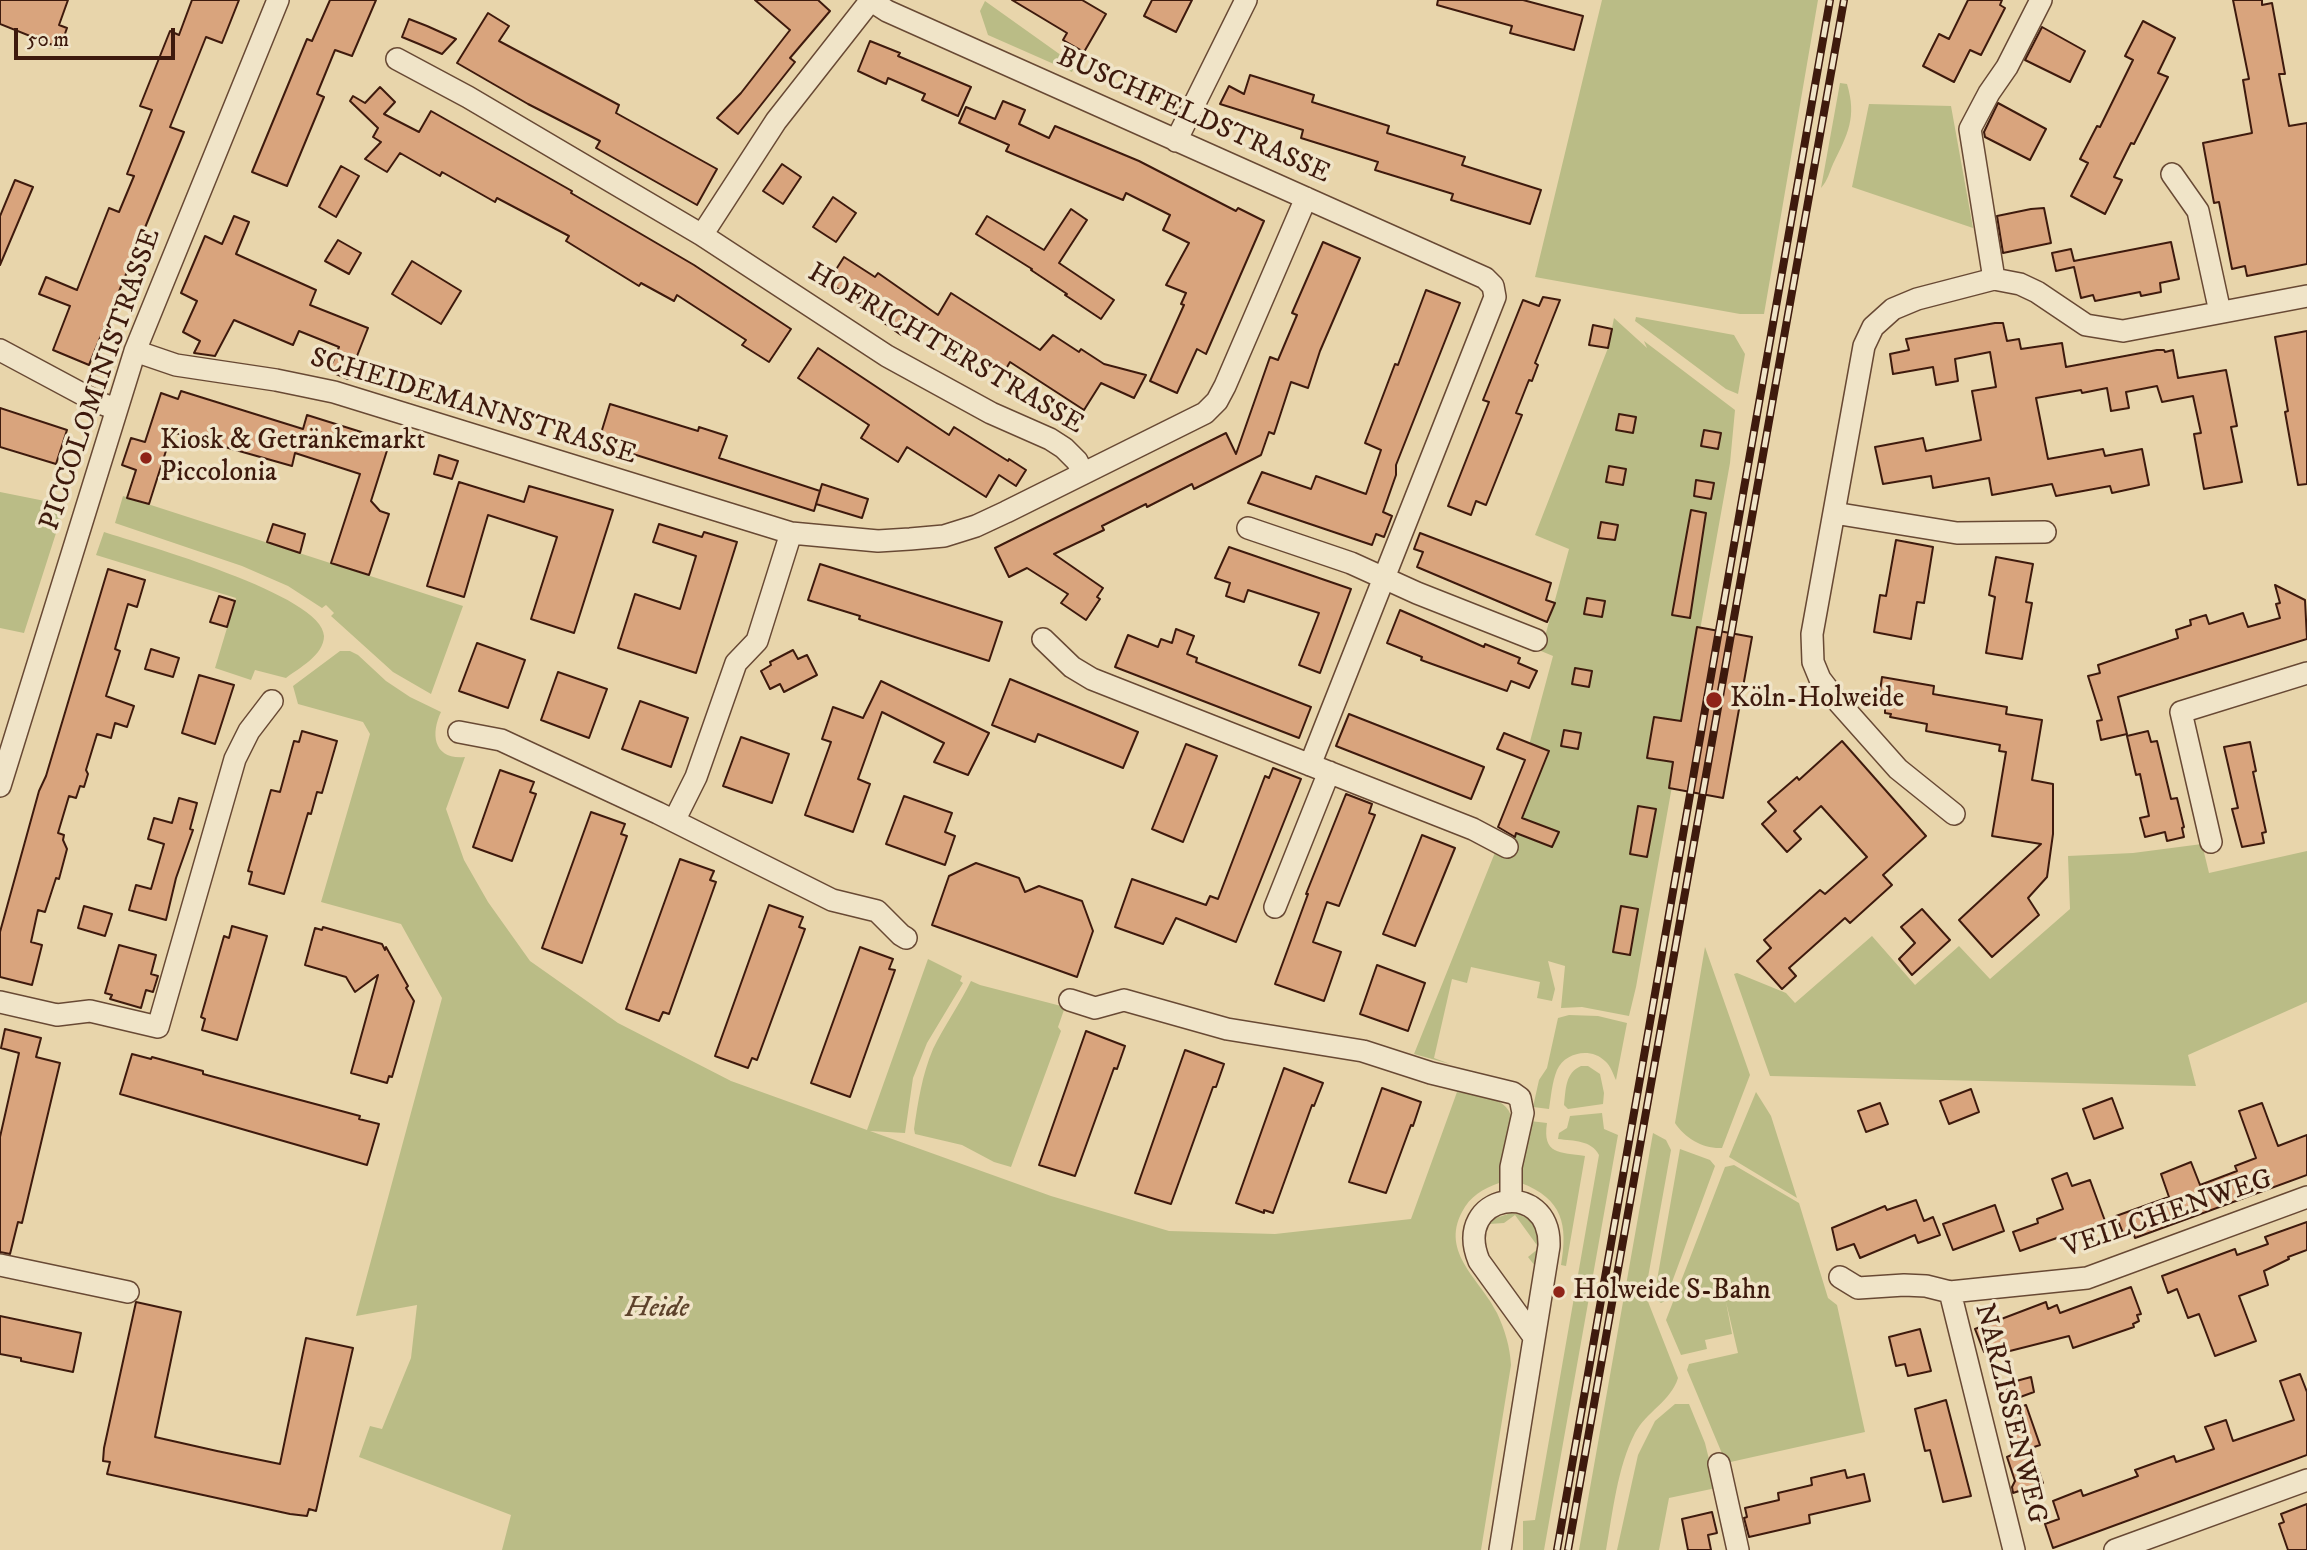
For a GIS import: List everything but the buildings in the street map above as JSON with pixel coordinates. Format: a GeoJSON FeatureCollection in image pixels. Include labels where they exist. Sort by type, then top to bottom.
{"type":"FeatureCollection","features":[{"type":"Feature","properties":{"kind":"street","name":"PICCOLOMINISTRASSE"},"geometry":{"type":"LineString","coordinates":[[0,786],[135,351],[278,0]]}},
{"type":"Feature","properties":{"kind":"street"},"geometry":{"type":"LineString","coordinates":[[702,235],[776,121],[870,0]]}},
{"type":"Feature","properties":{"kind":"street","name":"BUSCHFELDSTRASSE"},"geometry":{"type":"LineString","coordinates":[[870,0],[887,11],[1485,278],[1493,286],[1495,298],[1384,578]]}},
{"type":"Feature","properties":{"kind":"street"},"geometry":{"type":"LineString","coordinates":[[1176,141],[1246,0]]}},
{"type":"Feature","properties":{"kind":"street"},"geometry":{"type":"LineString","coordinates":[[1994,279],[1969,129],[2007,67],[2041,0]]}},
{"type":"Feature","properties":{"kind":"street","name":"HOFRICHTERSTRASSE"},"geometry":{"type":"LineString","coordinates":[[397,59],[468,97],[702,235],[887,356],[991,413],[1050,439],[1077,461],[1083,473]]}},
{"type":"Feature","properties":{"kind":"street"},"geometry":{"type":"LineString","coordinates":[[2172,174],[2198,211],[2220,312]]}},
{"type":"Feature","properties":{"kind":"street","name":"SCHEIDEMANNSTRASSE"},"geometry":{"type":"LineString","coordinates":[[135,351],[176,365],[334,392],[791,533],[878,541],[944,536],[976,526],[1205,413],[1217,401],[1225,386],[1306,198]]}},
{"type":"Feature","properties":{"kind":"street"},"geometry":{"type":"LineString","coordinates":[[1954,814],[1898,769],[1833,696],[1820,679],[1812,662],[1812,634],[1864,346],[1873,327],[1893,309],[1917,299],[1994,279],[2020,284],[2037,292],[2086,325],[2123,331],[2307,296]]}},
{"type":"Feature","properties":{"kind":"street"},"geometry":{"type":"LineString","coordinates":[[0,351],[97,402],[116,409]]}},
{"type":"Feature","properties":{"kind":"street"},"geometry":{"type":"LineString","coordinates":[[1834,513],[1957,533],[2045,532]]}},
{"type":"Feature","properties":{"kind":"street"},"geometry":{"type":"LineString","coordinates":[[1248,528],[1352,563],[1536,640]]}},
{"type":"Feature","properties":{"kind":"street"},"geometry":{"type":"LineString","coordinates":[[674,821],[696,778],[736,663],[757,641],[791,533]]}},
{"type":"Feature","properties":{"kind":"street"},"geometry":{"type":"LineString","coordinates":[[1275,907],[1384,578]]}},
{"type":"Feature","properties":{"kind":"street"},"geometry":{"type":"LineString","coordinates":[[1043,639],[1072,667],[1092,680],[1473,829],[1507,847]]}},
{"type":"Feature","properties":{"kind":"street"},"geometry":{"type":"LineString","coordinates":[[2211,842],[2180,712],[2307,673]]}},
{"type":"Feature","properties":{"kind":"street"},"geometry":{"type":"LineString","coordinates":[[0,1002],[57,1015],[90,1012],[158,1027],[235,759],[249,731],[272,701]]}},
{"type":"Feature","properties":{"kind":"street"},"geometry":{"type":"LineString","coordinates":[[459,732],[501,740],[674,821],[832,900],[877,911],[906,938]]}},
{"type":"Feature","properties":{"kind":"street"},"geometry":{"type":"LineString","coordinates":[[1070,1000],[1095,1008],[1124,1000],[1227,1029],[1363,1051],[1431,1073],[1513,1093],[1520,1098],[1523,1112],[1511,1167],[1511,1200]]}},
{"type":"Feature","properties":{"kind":"street","name":"VEILCHENWEG"},"geometry":{"type":"LineString","coordinates":[[1840,1277],[1858,1288],[1926,1286],[1950,1292],[2087,1278],[2307,1197]]}},
{"type":"Feature","properties":{"kind":"street"},"geometry":{"type":"LineString","coordinates":[[1500,1550],[1534,1337],[1549,1233],[1545,1220],[1537,1210],[1526,1203],[1511,1200],[1489,1208],[1479,1217],[1474,1229],[1474,1249],[1479,1261],[1534,1337]]}},
{"type":"Feature","properties":{"kind":"street"},"geometry":{"type":"LineString","coordinates":[[0,1265],[128,1292]]}},
{"type":"Feature","properties":{"kind":"street","name":"NARZISSENWEG"},"geometry":{"type":"LineString","coordinates":[[1950,1292],[2014,1550]]}},
{"type":"Feature","properties":{"kind":"street"},"geometry":{"type":"LineString","coordinates":[[1719,1464],[1738,1550]]}},
{"type":"Feature","properties":{"kind":"street"},"geometry":{"type":"LineString","coordinates":[[2115,1550],[2307,1480]]}},
{"type":"Feature","properties":{"kind":"green space"},"geometry":{"type":"Polygon","coordinates":[[[1602,0],[1818,0],[1764,314],[1740,314],[1535,277],[1602,0]]]}},
{"type":"Feature","properties":{"kind":"green space"},"geometry":{"type":"Polygon","coordinates":[[[985,1],[1072,63],[1072,72],[988,35],[980,11],[985,1]]]}},
{"type":"Feature","properties":{"kind":"green space"},"geometry":{"type":"Polygon","coordinates":[[[1840,83],[1847,84],[1851,116],[1843,143],[1821,188],[1840,83]]]}},
{"type":"Feature","properties":{"kind":"green space"},"geometry":{"type":"Polygon","coordinates":[[[1869,104],[1951,106],[1973,228],[1852,187],[1869,104]]]}},
{"type":"Feature","properties":{"kind":"green space"},"geometry":{"type":"Polygon","coordinates":[[[1636,317],[1734,335],[1745,354],[1738,394],[1726,389],[1635,321],[1636,317]]]}},
{"type":"Feature","properties":{"kind":"green space"},"geometry":{"type":"Polygon","coordinates":[[[1614,318],[1647,348],[1644,341],[1735,410],[1730,463],[1636,987],[1629,1016],[1582,1007],[1561,1008],[1565,966],[1548,961],[1555,989],[1552,1001],[1537,998],[1540,982],[1471,967],[1467,983],[1452,979],[1434,1058],[1450,1064],[1414,1054],[1496,850],[1507,854],[1540,770],[1525,760],[1553,656],[1541,651],[1569,549],[1535,535],[1608,348],[1614,318]]]}},
{"type":"Feature","properties":{"kind":"green space"},"geometry":{"type":"Polygon","coordinates":[[[0,492],[65,505],[24,633],[0,628],[0,492]]]}},
{"type":"Feature","properties":{"kind":"green space"},"geometry":{"type":"Polygon","coordinates":[[[123,496],[463,606],[431,694],[393,672],[331,616],[334,613],[326,605],[322,608],[288,586],[242,566],[115,523],[123,496]]]}},
{"type":"Feature","properties":{"kind":"green space"},"geometry":{"type":"Polygon","coordinates":[[[104,532],[228,573],[295,604],[316,620],[324,636],[320,649],[286,678],[255,670],[251,680],[215,668],[236,598],[96,555],[104,532]]]}},
{"type":"Feature","properties":{"kind":"green space","name":"Heide"},"geometry":{"type":"Polygon","coordinates":[[[340,651],[350,651],[358,655],[386,681],[410,697],[441,712],[436,729],[437,744],[447,754],[465,757],[446,809],[464,860],[488,902],[530,961],[618,1023],[731,1081],[867,1130],[928,959],[962,976],[960,981],[963,983],[927,1043],[913,1078],[905,1133],[870,1131],[1051,1196],[1169,1231],[1275,1234],[1411,1219],[1457,1092],[1484,1096],[1500,1102],[1511,1114],[1513,1124],[1499,1183],[1478,1194],[1465,1206],[1457,1227],[1456,1240],[1465,1266],[1500,1319],[1511,1365],[1481,1550],[502,1550],[511,1515],[359,1457],[370,1426],[382,1429],[411,1358],[417,1305],[356,1316],[442,998],[401,924],[321,902],[370,734],[363,722],[298,704],[293,686],[340,651]]]}},
{"type":"Feature","properties":{"kind":"green space"},"geometry":{"type":"Polygon","coordinates":[[[2202,844],[2209,873],[2307,851],[2307,1002],[2188,1055],[2196,1086],[1770,1076],[1734,974],[1786,993],[1795,1003],[1872,936],[1915,985],[1959,946],[1990,979],[2070,909],[2068,856],[2133,853],[2202,844]]]}},
{"type":"Feature","properties":{"kind":"green space"},"geometry":{"type":"Polygon","coordinates":[[[1705,947],[1750,1075],[1722,1148],[1695,1142],[1675,1123],[1705,947]]]}},
{"type":"Feature","properties":{"kind":"green space"},"geometry":{"type":"Polygon","coordinates":[[[971,981],[1065,1007],[1058,1027],[1061,1031],[1011,1167],[994,1162],[962,1145],[915,1134],[919,1099],[929,1059],[971,981]]]}},
{"type":"Feature","properties":{"kind":"green space"},"geometry":{"type":"Polygon","coordinates":[[[1569,1015],[1598,1016],[1627,1023],[1616,1080],[1609,1065],[1599,1057],[1586,1053],[1572,1056],[1557,1070],[1549,1109],[1533,1107],[1539,1080],[1547,1068],[1558,1018],[1569,1015]]]}},
{"type":"Feature","properties":{"kind":"green space"},"geometry":{"type":"Polygon","coordinates":[[[1581,1066],[1588,1066],[1600,1074],[1603,1104],[1568,1109],[1564,1105],[1567,1082],[1572,1073],[1581,1066]]]}},
{"type":"Feature","properties":{"kind":"green space"},"geometry":{"type":"Polygon","coordinates":[[[1756,1092],[1771,1116],[1797,1198],[1729,1157],[1756,1092]]]}},
{"type":"Feature","properties":{"kind":"green space"},"geometry":{"type":"Polygon","coordinates":[[[1602,1113],[1604,1129],[1618,1135],[1544,1550],[1523,1550],[1523,1521],[1535,1520],[1599,1155],[1587,1144],[1558,1139],[1559,1133],[1567,1128],[1570,1116],[1602,1113]]]}},
{"type":"Feature","properties":{"kind":"green space"},"geometry":{"type":"Polygon","coordinates":[[[1530,1121],[1547,1123],[1547,1141],[1555,1150],[1585,1156],[1566,1266],[1561,1265],[1564,1238],[1554,1205],[1535,1189],[1521,1183],[1519,1169],[1530,1121]]]}},
{"type":"Feature","properties":{"kind":"green space"},"geometry":{"type":"Polygon","coordinates":[[[1653,1133],[1666,1140],[1671,1150],[1645,1294],[1678,1378],[1670,1393],[1635,1433],[1629,1447],[1616,1490],[1606,1550],[1579,1550],[1653,1133]]]}},
{"type":"Feature","properties":{"kind":"green space"},"geometry":{"type":"Polygon","coordinates":[[[1680,1149],[1710,1160],[1715,1166],[1665,1301],[1661,1303],[1657,1300],[1656,1286],[1680,1149]]]}},
{"type":"Feature","properties":{"kind":"green space"},"geometry":{"type":"Polygon","coordinates":[[[1734,1165],[1799,1203],[1828,1298],[1837,1305],[1865,1432],[1726,1463],[1687,1370],[1689,1364],[1738,1353],[1726,1302],[1732,1334],[1705,1340],[1707,1349],[1681,1355],[1666,1320],[1725,1167],[1734,1165]]]}},
{"type":"Feature","properties":{"kind":"green space"},"geometry":{"type":"Polygon","coordinates":[[[1511,1213],[1522,1216],[1534,1225],[1539,1248],[1515,1215],[1504,1223],[1489,1224],[1496,1218],[1511,1213]]]}},
{"type":"Feature","properties":{"kind":"green space"},"geometry":{"type":"Polygon","coordinates":[[[1539,1248],[1539,1266],[1535,1266],[1528,1257],[1539,1248]]]}},
{"type":"Feature","properties":{"kind":"green space"},"geometry":{"type":"Polygon","coordinates":[[[1675,1404],[1689,1404],[1705,1443],[1716,1488],[1669,1498],[1659,1550],[1617,1550],[1638,1455],[1655,1421],[1675,1404]]]}},
{"type":"Feature","properties":{"kind":"railway"},"geometry":{"type":"LineString","coordinates":[[1557,1550],[1830,0]]}},
{"type":"Feature","properties":{"kind":"railway"},"geometry":{"type":"LineString","coordinates":[[1568,1550],[1844,0]]}},
{"type":"Feature","properties":{"kind":"place","name":"Kiosk & Getränkemarkt Piccolonia"},"geometry":{"type":"Point","coordinates":[146,458]}},
{"type":"Feature","properties":{"kind":"place","name":"Köln-Holweide"},"geometry":{"type":"Point","coordinates":[1714,700]}},
{"type":"Feature","properties":{"kind":"place","name":"Holweide S-Bahn"},"geometry":{"type":"Point","coordinates":[1559,1292]}}]}
